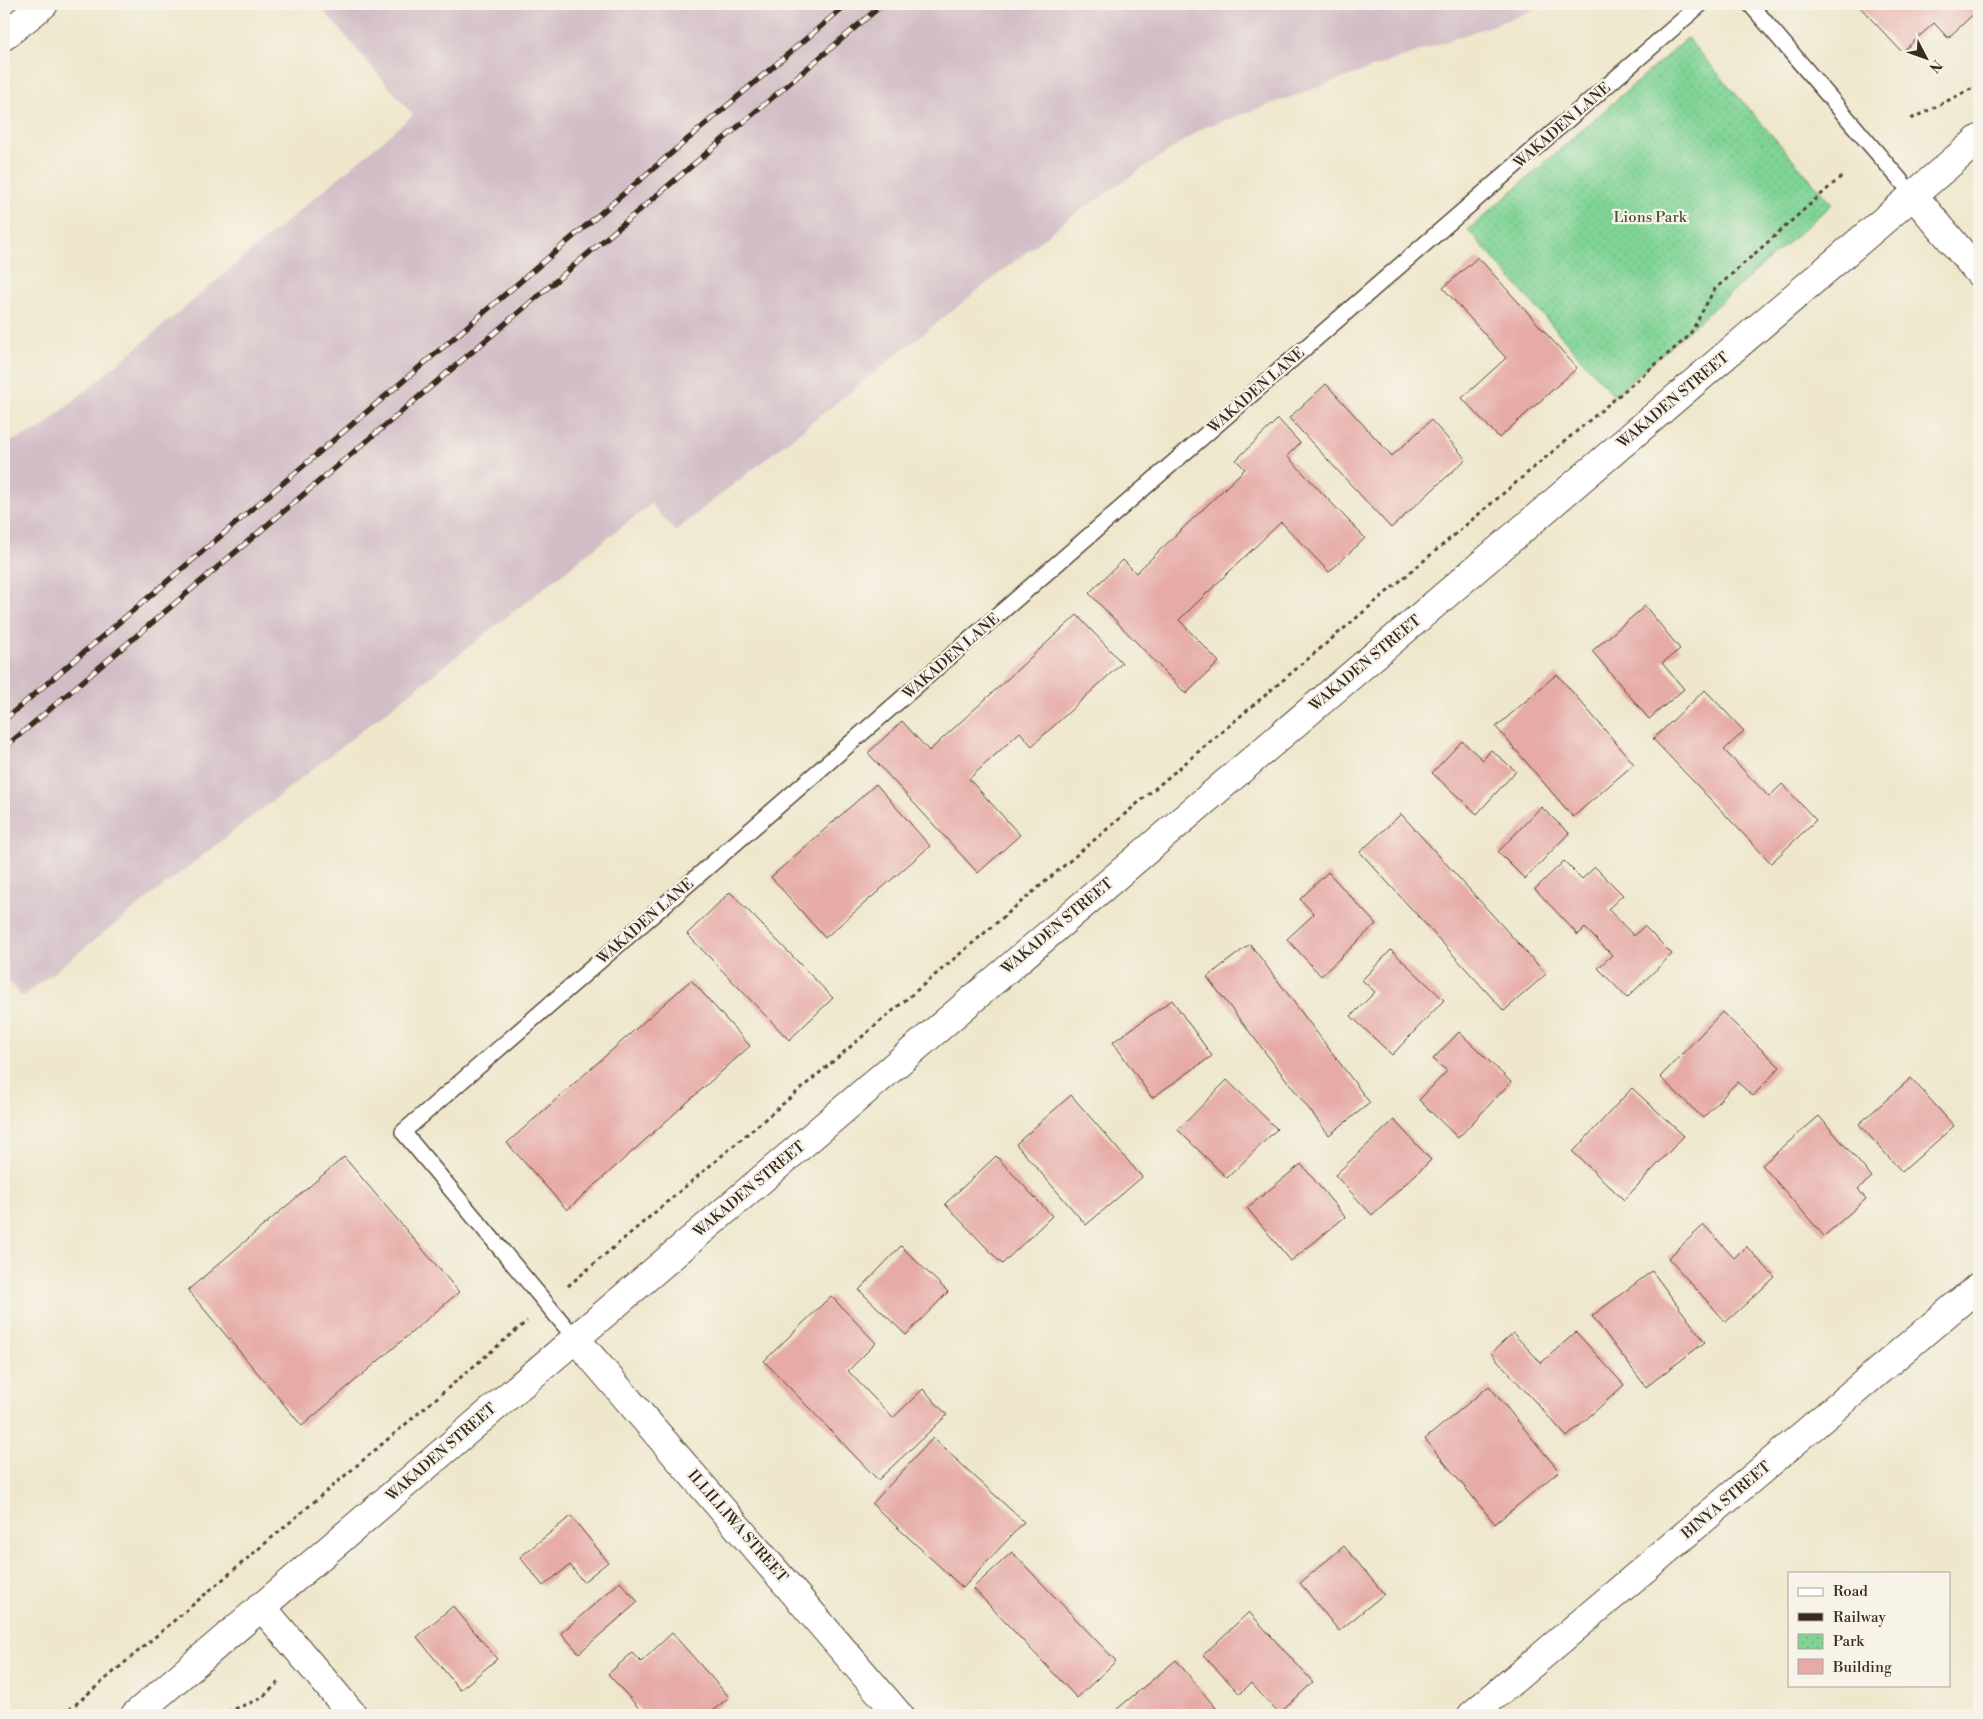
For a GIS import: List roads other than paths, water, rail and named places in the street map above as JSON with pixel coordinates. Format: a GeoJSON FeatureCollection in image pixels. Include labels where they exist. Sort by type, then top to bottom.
{"type":"FeatureCollection","features":[{"type":"Feature","properties":{"kind":"street"},"geometry":{"type":"LineString","coordinates":[[4,36],[44,4]]}},
{"type":"Feature","properties":{"kind":"street","name":"WAKADEN STREET"},"geometry":{"type":"LineString","coordinates":[[135,1715],[1979,139]]}},
{"type":"Feature","properties":{"kind":"street"},"geometry":{"type":"LineString","coordinates":[[1913,195],[1979,273]]}},
{"type":"Feature","properties":{"kind":"street","name":"BINYA STREET"},"geometry":{"type":"LineString","coordinates":[[1472,1715],[1979,1286]]}},
{"type":"Feature","properties":{"kind":"street","name":"ILLILLIWA STREET"},"geometry":{"type":"LineString","coordinates":[[575,1338],[899,1715]]}},
{"type":"Feature","properties":{"kind":"street"},"geometry":{"type":"LineString","coordinates":[[261,1606],[353,1715]]}},
{"type":"Feature","properties":{"kind":"lane","name":"WAKADEN LANE"},"geometry":{"type":"LineString","coordinates":[[575,1338],[403,1132],[1701,4]]}},
{"type":"Feature","properties":{"kind":"lane"},"geometry":{"type":"LineString","coordinates":[[1750,4],[1913,195]]}},
{"type":"Feature","properties":{"kind":"railway"},"geometry":{"type":"LineString","coordinates":[[4,720],[847,4]]}},
{"type":"Feature","properties":{"kind":"railway"},"geometry":{"type":"LineString","coordinates":[[4,748],[883,4]]}},
{"type":"Feature","properties":{"kind":"park label","name":"Lions Park"},"geometry":{"type":"Point","coordinates":[1650,217]}}]}
